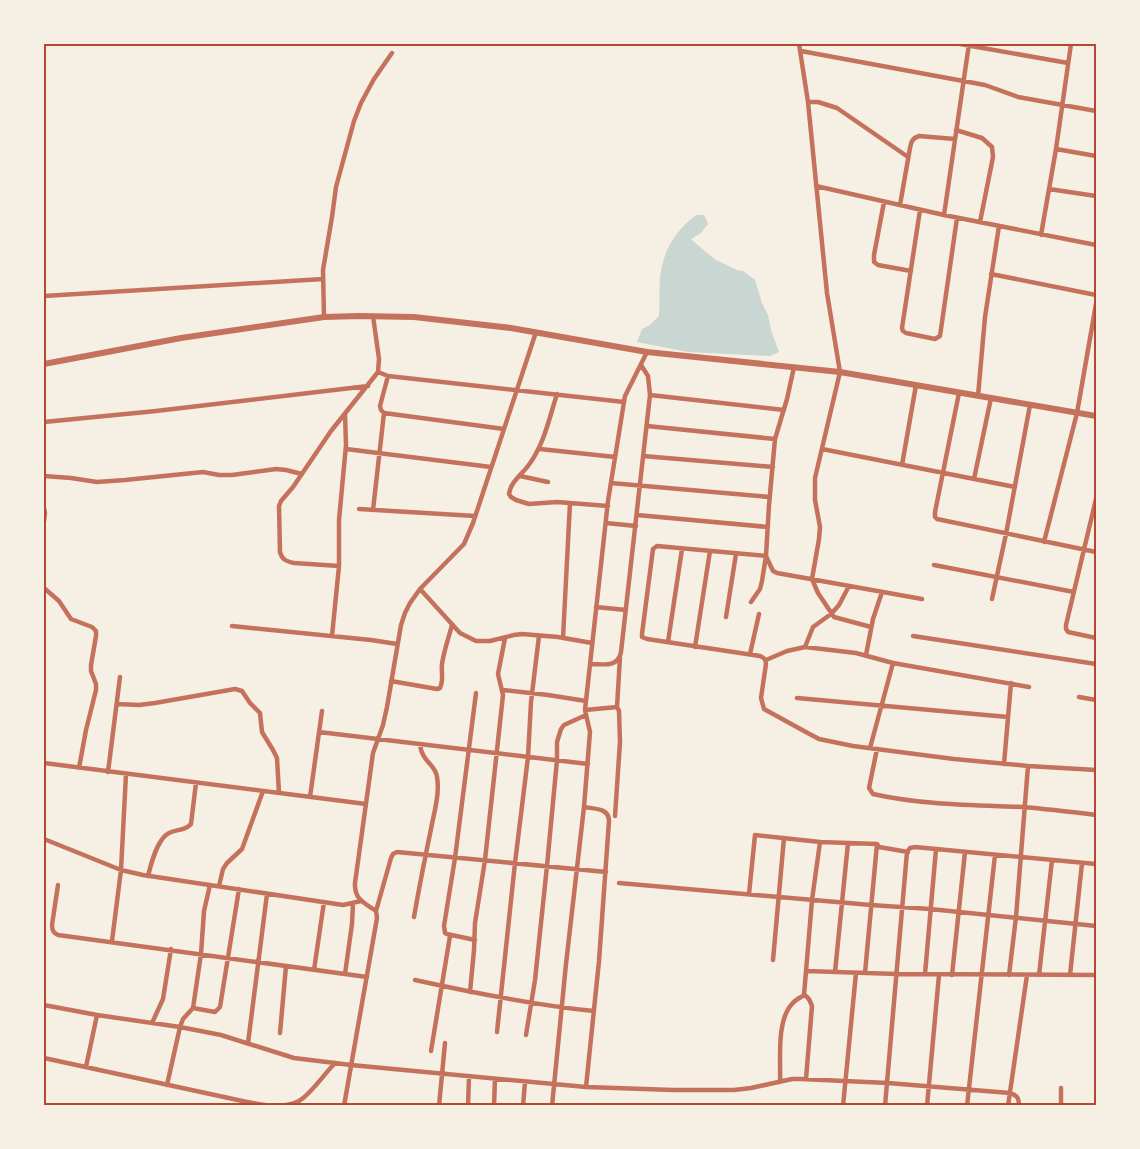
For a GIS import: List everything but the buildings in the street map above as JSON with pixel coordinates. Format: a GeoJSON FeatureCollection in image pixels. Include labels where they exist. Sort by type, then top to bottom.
{"type":"FeatureCollection","features":[{"type":"Feature","properties":{"kind":"street"},"geometry":{"type":"LineString","coordinates":[[799,44],[808,102],[827,293],[840,372],[815,478],[815,500],[820,527],[812,579],[831,614],[840,619],[871,627]]}},
{"type":"Feature","properties":{"kind":"street"},"geometry":{"type":"LineString","coordinates":[[960,44],[1068,63]]}},
{"type":"Feature","properties":{"kind":"street"},"geometry":{"type":"LineString","coordinates":[[944,215],[969,44]]}},
{"type":"Feature","properties":{"kind":"street"},"geometry":{"type":"LineString","coordinates":[[1041,235],[1071,44]]}},
{"type":"Feature","properties":{"kind":"street"},"geometry":{"type":"LineString","coordinates":[[801,51],[963,81],[994,88],[1018,97],[1096,111]]}},
{"type":"Feature","properties":{"kind":"street"},"geometry":{"type":"LineString","coordinates":[[324,318],[323,270],[336,188],[354,121],[366,95],[392,53]]}},
{"type":"Feature","properties":{"kind":"street"},"geometry":{"type":"LineString","coordinates":[[808,102],[818,102],[837,108],[908,157]]}},
{"type":"Feature","properties":{"kind":"street"},"geometry":{"type":"LineString","coordinates":[[956,130],[982,138],[992,147],[993,157],[980,222]]}},
{"type":"Feature","properties":{"kind":"street"},"geometry":{"type":"LineString","coordinates":[[900,205],[911,142],[914,137],[955,139]]}},
{"type":"Feature","properties":{"kind":"street"},"geometry":{"type":"LineString","coordinates":[[1056,149],[1096,156]]}},
{"type":"Feature","properties":{"kind":"street"},"geometry":{"type":"LineString","coordinates":[[816,186],[957,218],[1096,245]]}},
{"type":"Feature","properties":{"kind":"street"},"geometry":{"type":"LineString","coordinates":[[1049,189],[1096,196]]}},
{"type":"Feature","properties":{"kind":"street"},"geometry":{"type":"LineString","coordinates":[[884,202],[874,262],[878,265],[911,271]]}},
{"type":"Feature","properties":{"kind":"street"},"geometry":{"type":"LineString","coordinates":[[920,210],[902,328],[906,333],[938,338],[941,333],[957,218]]}},
{"type":"Feature","properties":{"kind":"street"},"geometry":{"type":"LineString","coordinates":[[978,396],[985,317],[999,226]]}},
{"type":"Feature","properties":{"kind":"street"},"geometry":{"type":"LineString","coordinates":[[991,274],[1096,295]]}},
{"type":"Feature","properties":{"kind":"street"},"geometry":{"type":"LineString","coordinates":[[44,296],[323,279]]}},
{"type":"Feature","properties":{"kind":"street"},"geometry":{"type":"LineString","coordinates":[[1044,542],[1077,413],[1096,304]]}},
{"type":"Feature","properties":{"kind":"street"},"geometry":{"type":"LineString","coordinates":[[339,566],[294,563],[282,558],[279,506],[331,431],[378,372],[379,359],[373,316]]}},
{"type":"Feature","properties":{"kind":"street"},"geometry":{"type":"LineString","coordinates":[[44,364],[181,338],[324,318],[414,317],[511,328],[647,352],[840,372],[1096,416]]}},
{"type":"Feature","properties":{"kind":"street"},"geometry":{"type":"LineString","coordinates":[[376,911],[361,901],[355,890],[373,753],[383,725],[397,644],[405,613],[420,589],[465,544],[536,332]]}},
{"type":"Feature","properties":{"kind":"street"},"geometry":{"type":"LineString","coordinates":[[552,1106],[584,807],[590,732],[586,701],[608,506],[624,402],[647,352]]}},
{"type":"Feature","properties":{"kind":"street"},"geometry":{"type":"LineString","coordinates":[[615,816],[620,742],[617,706],[620,657],[650,395],[648,376],[641,365]]}},
{"type":"Feature","properties":{"kind":"street"},"geometry":{"type":"LineString","coordinates":[[751,602],[760,589],[768,559],[768,527],[775,439],[794,367]]}},
{"type":"Feature","properties":{"kind":"street"},"geometry":{"type":"LineString","coordinates":[[378,372],[388,376],[624,402]]}},
{"type":"Feature","properties":{"kind":"street"},"geometry":{"type":"LineString","coordinates":[[388,376],[380,406],[384,413],[504,429]]}},
{"type":"Feature","properties":{"kind":"street"},"geometry":{"type":"LineString","coordinates":[[902,465],[916,385]]}},
{"type":"Feature","properties":{"kind":"street"},"geometry":{"type":"LineString","coordinates":[[44,422],[368,386]]}},
{"type":"Feature","properties":{"kind":"street"},"geometry":{"type":"LineString","coordinates":[[959,393],[935,517],[1096,552]]}},
{"type":"Feature","properties":{"kind":"street"},"geometry":{"type":"LineString","coordinates":[[557,394],[540,448],[510,490],[511,497],[529,504],[570,503],[608,506]]}},
{"type":"Feature","properties":{"kind":"street"},"geometry":{"type":"LineString","coordinates":[[650,395],[784,410]]}},
{"type":"Feature","properties":{"kind":"street"},"geometry":{"type":"LineString","coordinates":[[974,479],[991,398]]}},
{"type":"Feature","properties":{"kind":"street"},"geometry":{"type":"LineString","coordinates":[[992,599],[1030,405]]}},
{"type":"Feature","properties":{"kind":"street"},"geometry":{"type":"LineString","coordinates":[[373,510],[384,413]]}},
{"type":"Feature","properties":{"kind":"street"},"geometry":{"type":"LineString","coordinates":[[332,636],[346,449],[345,414]]}},
{"type":"Feature","properties":{"kind":"street"},"geometry":{"type":"LineString","coordinates":[[647,426],[775,439]]}},
{"type":"Feature","properties":{"kind":"street"},"geometry":{"type":"LineString","coordinates":[[540,448],[615,457]]}},
{"type":"Feature","properties":{"kind":"street"},"geometry":{"type":"LineString","coordinates":[[346,449],[491,467]]}},
{"type":"Feature","properties":{"kind":"street"},"geometry":{"type":"LineString","coordinates":[[822,449],[1015,487]]}},
{"type":"Feature","properties":{"kind":"street"},"geometry":{"type":"LineString","coordinates":[[644,456],[772,467]]}},
{"type":"Feature","properties":{"kind":"street"},"geometry":{"type":"LineString","coordinates":[[44,476],[98,482],[203,472],[225,476],[276,469],[302,474]]}},
{"type":"Feature","properties":{"kind":"street"},"geometry":{"type":"LineString","coordinates":[[520,476],[548,482]]}},
{"type":"Feature","properties":{"kind":"street"},"geometry":{"type":"LineString","coordinates":[[611,483],[770,497]]}},
{"type":"Feature","properties":{"kind":"street"},"geometry":{"type":"LineString","coordinates":[[1096,499],[1066,629],[1072,634],[1096,638]]}},
{"type":"Feature","properties":{"kind":"street"},"geometry":{"type":"LineString","coordinates":[[563,638],[570,503]]}},
{"type":"Feature","properties":{"kind":"street"},"geometry":{"type":"LineString","coordinates":[[44,508],[44,521]]}},
{"type":"Feature","properties":{"kind":"street"},"geometry":{"type":"LineString","coordinates":[[359,509],[475,516]]}},
{"type":"Feature","properties":{"kind":"street"},"geometry":{"type":"LineString","coordinates":[[637,515],[768,527]]}},
{"type":"Feature","properties":{"kind":"street"},"geometry":{"type":"LineString","coordinates":[[606,523],[636,526]]}},
{"type":"Feature","properties":{"kind":"street"},"geometry":{"type":"LineString","coordinates":[[766,660],[764,657],[750,654],[642,637],[654,547],[710,551],[768,559]]}},
{"type":"Feature","properties":{"kind":"street"},"geometry":{"type":"LineString","coordinates":[[668,642],[682,549]]}},
{"type":"Feature","properties":{"kind":"street"},"geometry":{"type":"LineString","coordinates":[[698,647],[710,551]]}},
{"type":"Feature","properties":{"kind":"street"},"geometry":{"type":"LineString","coordinates":[[726,617],[736,554]]}},
{"type":"Feature","properties":{"kind":"street"},"geometry":{"type":"LineString","coordinates":[[768,559],[773,571],[777,573],[922,599]]}},
{"type":"Feature","properties":{"kind":"street"},"geometry":{"type":"LineString","coordinates":[[934,565],[1074,592]]}},
{"type":"Feature","properties":{"kind":"street"},"geometry":{"type":"LineString","coordinates":[[805,648],[813,627],[839,605],[849,586]]}},
{"type":"Feature","properties":{"kind":"street"},"geometry":{"type":"LineString","coordinates":[[44,588],[59,601],[72,619],[96,631],[90,671],[96,684],[96,690],[79,768]]}},
{"type":"Feature","properties":{"kind":"street"},"geometry":{"type":"LineString","coordinates":[[420,589],[460,633],[476,640],[490,641],[522,634],[592,643]]}},
{"type":"Feature","properties":{"kind":"street"},"geometry":{"type":"LineString","coordinates":[[866,655],[875,610],[882,592]]}},
{"type":"Feature","properties":{"kind":"street"},"geometry":{"type":"LineString","coordinates":[[596,607],[626,610]]}},
{"type":"Feature","properties":{"kind":"street"},"geometry":{"type":"LineString","coordinates":[[750,654],[759,614]]}},
{"type":"Feature","properties":{"kind":"street"},"geometry":{"type":"LineString","coordinates":[[391,681],[440,688],[441,666],[452,625]]}},
{"type":"Feature","properties":{"kind":"street"},"geometry":{"type":"LineString","coordinates":[[232,626],[397,644]]}},
{"type":"Feature","properties":{"kind":"street"},"geometry":{"type":"LineString","coordinates":[[497,1032],[528,757],[532,693],[539,636]]}},
{"type":"Feature","properties":{"kind":"street"},"geometry":{"type":"LineString","coordinates":[[913,636],[1096,664]]}},
{"type":"Feature","properties":{"kind":"street"},"geometry":{"type":"LineString","coordinates":[[470,992],[475,923],[497,754],[503,690],[498,674],[505,638]]}},
{"type":"Feature","properties":{"kind":"street"},"geometry":{"type":"LineString","coordinates":[[766,660],[787,651],[805,648],[866,655],[893,663],[1029,687]]}},
{"type":"Feature","properties":{"kind":"street"},"geometry":{"type":"LineString","coordinates":[[590,664],[610,664],[616,662],[620,657]]}},
{"type":"Feature","properties":{"kind":"street"},"geometry":{"type":"LineString","coordinates":[[766,660],[760,698],[764,709],[819,739],[877,749],[1004,764],[1096,770]]}},
{"type":"Feature","properties":{"kind":"street"},"geometry":{"type":"LineString","coordinates":[[870,748],[893,663]]}},
{"type":"Feature","properties":{"kind":"street"},"geometry":{"type":"LineString","coordinates":[[108,772],[120,677]]}},
{"type":"Feature","properties":{"kind":"street"},"geometry":{"type":"LineString","coordinates":[[1004,764],[1011,684]]}},
{"type":"Feature","properties":{"kind":"street"},"geometry":{"type":"LineString","coordinates":[[117,704],[139,705],[235,689],[242,691],[260,713],[261,732],[276,758],[279,793]]}},
{"type":"Feature","properties":{"kind":"street"},"geometry":{"type":"LineString","coordinates":[[503,690],[586,701]]}},
{"type":"Feature","properties":{"kind":"street"},"geometry":{"type":"LineString","coordinates":[[475,940],[450,936],[445,933],[444,926],[476,693]]}},
{"type":"Feature","properties":{"kind":"street"},"geometry":{"type":"LineString","coordinates":[[1079,697],[1096,700]]}},
{"type":"Feature","properties":{"kind":"street"},"geometry":{"type":"LineString","coordinates":[[798,698],[1008,717]]}},
{"type":"Feature","properties":{"kind":"street"},"geometry":{"type":"LineString","coordinates":[[526,1035],[532,1003],[547,867],[557,742],[564,725],[586,713],[617,706]]}},
{"type":"Feature","properties":{"kind":"street"},"geometry":{"type":"LineString","coordinates":[[310,797],[322,711]]}},
{"type":"Feature","properties":{"kind":"street"},"geometry":{"type":"LineString","coordinates":[[319,732],[588,764]]}},
{"type":"Feature","properties":{"kind":"street"},"geometry":{"type":"LineString","coordinates":[[414,917],[438,779],[424,758],[420,745]]}},
{"type":"Feature","properties":{"kind":"street"},"geometry":{"type":"LineString","coordinates":[[877,749],[869,788],[873,794],[900,800],[940,804],[1024,808],[1096,815]]}},
{"type":"Feature","properties":{"kind":"street"},"geometry":{"type":"LineString","coordinates":[[44,763],[366,804]]}},
{"type":"Feature","properties":{"kind":"street"},"geometry":{"type":"LineString","coordinates":[[1009,975],[1028,766]]}},
{"type":"Feature","properties":{"kind":"street"},"geometry":{"type":"LineString","coordinates":[[112,941],[121,870],[126,774]]}},
{"type":"Feature","properties":{"kind":"street"},"geometry":{"type":"LineString","coordinates":[[148,876],[152,860],[163,837],[191,824],[196,783]]}},
{"type":"Feature","properties":{"kind":"street"},"geometry":{"type":"LineString","coordinates":[[219,886],[223,869],[242,849],[263,791]]}},
{"type":"Feature","properties":{"kind":"street"},"geometry":{"type":"LineString","coordinates":[[584,807],[601,810],[609,816],[594,1011],[591,1087]]}},
{"type":"Feature","properties":{"kind":"street"},"geometry":{"type":"LineString","coordinates":[[749,894],[755,835],[820,842],[877,844],[879,847],[907,852],[915,847],[1096,864]]}},
{"type":"Feature","properties":{"kind":"street"},"geometry":{"type":"LineString","coordinates":[[773,960],[784,838]]}},
{"type":"Feature","properties":{"kind":"street"},"geometry":{"type":"LineString","coordinates":[[44,839],[121,870],[148,876],[343,905],[361,901]]}},
{"type":"Feature","properties":{"kind":"street"},"geometry":{"type":"LineString","coordinates":[[780,1082],[783,1023],[791,1005],[804,995],[812,900],[820,842]]}},
{"type":"Feature","properties":{"kind":"street"},"geometry":{"type":"LineString","coordinates":[[835,972],[848,843]]}},
{"type":"Feature","properties":{"kind":"street"},"geometry":{"type":"LineString","coordinates":[[865,973],[877,844]]}},
{"type":"Feature","properties":{"kind":"street"},"geometry":{"type":"LineString","coordinates":[[925,974],[936,849]]}},
{"type":"Feature","properties":{"kind":"street"},"geometry":{"type":"LineString","coordinates":[[344,1106],[377,918],[376,911],[393,854],[397,852],[606,872]]}},
{"type":"Feature","properties":{"kind":"street"},"geometry":{"type":"LineString","coordinates":[[885,1106],[907,852]]}},
{"type":"Feature","properties":{"kind":"street"},"geometry":{"type":"LineString","coordinates":[[952,975],[965,852]]}},
{"type":"Feature","properties":{"kind":"street"},"geometry":{"type":"LineString","coordinates":[[968,1106],[995,855]]}},
{"type":"Feature","properties":{"kind":"street"},"geometry":{"type":"LineString","coordinates":[[1039,975],[1052,860]]}},
{"type":"Feature","properties":{"kind":"street"},"geometry":{"type":"LineString","coordinates":[[1070,975],[1082,863]]}},
{"type":"Feature","properties":{"kind":"street"},"geometry":{"type":"LineString","coordinates":[[619,883],[988,914],[1096,926]]}},
{"type":"Feature","properties":{"kind":"street"},"geometry":{"type":"LineString","coordinates":[[58,885],[52,925],[54,933],[367,977]]}},
{"type":"Feature","properties":{"kind":"street"},"geometry":{"type":"LineString","coordinates":[[167,1085],[180,1027],[183,1019],[193,1008],[201,954],[203,920],[210,885]]}},
{"type":"Feature","properties":{"kind":"street"},"geometry":{"type":"LineString","coordinates":[[193,1008],[212,1012],[218,1010],[222,1001],[239,889]]}},
{"type":"Feature","properties":{"kind":"street"},"geometry":{"type":"LineString","coordinates":[[248,1042],[267,894]]}},
{"type":"Feature","properties":{"kind":"street"},"geometry":{"type":"LineString","coordinates":[[314,970],[324,902]]}},
{"type":"Feature","properties":{"kind":"street"},"geometry":{"type":"LineString","coordinates":[[345,974],[353,903]]}},
{"type":"Feature","properties":{"kind":"street"},"geometry":{"type":"LineString","coordinates":[[431,1051],[450,936]]}},
{"type":"Feature","properties":{"kind":"street"},"geometry":{"type":"LineString","coordinates":[[152,1023],[163,999],[171,949]]}},
{"type":"Feature","properties":{"kind":"street"},"geometry":{"type":"LineString","coordinates":[[280,1033],[286,966]]}},
{"type":"Feature","properties":{"kind":"street"},"geometry":{"type":"LineString","coordinates":[[806,971],[939,975],[1096,975]]}},
{"type":"Feature","properties":{"kind":"street"},"geometry":{"type":"LineString","coordinates":[[843,1106],[856,973]]}},
{"type":"Feature","properties":{"kind":"street"},"geometry":{"type":"LineString","coordinates":[[927,1106],[939,975]]}},
{"type":"Feature","properties":{"kind":"street"},"geometry":{"type":"LineString","coordinates":[[1008,1106],[1027,975]]}},
{"type":"Feature","properties":{"kind":"street"},"geometry":{"type":"LineString","coordinates":[[415,980],[501,998],[594,1011]]}},
{"type":"Feature","properties":{"kind":"street"},"geometry":{"type":"LineString","coordinates":[[804,995],[810,1000],[812,1006],[806,1079]]}},
{"type":"Feature","properties":{"kind":"street"},"geometry":{"type":"LineString","coordinates":[[44,1005],[221,1035],[294,1058],[351,1065],[591,1087],[710,1091],[751,1088],[792,1079],[888,1083],[1010,1093],[1016,1095],[1019,1106]]}},
{"type":"Feature","properties":{"kind":"street"},"geometry":{"type":"LineString","coordinates":[[86,1067],[97,1015]]}},
{"type":"Feature","properties":{"kind":"street"},"geometry":{"type":"LineString","coordinates":[[439,1106],[445,1043]]}},
{"type":"Feature","properties":{"kind":"street"},"geometry":{"type":"LineString","coordinates":[[44,1058],[264,1105],[290,1104],[303,1097],[335,1063]]}},
{"type":"Feature","properties":{"kind":"street"},"geometry":{"type":"LineString","coordinates":[[468,1106],[469,1076]]}},
{"type":"Feature","properties":{"kind":"street"},"geometry":{"type":"LineString","coordinates":[[494,1106],[495,1079]]}},
{"type":"Feature","properties":{"kind":"street"},"geometry":{"type":"LineString","coordinates":[[523,1106],[525,1082]]}},
{"type":"Feature","properties":{"kind":"street"},"geometry":{"type":"LineString","coordinates":[[1061,1088],[1061,1106]]}},
{"type":"Feature","properties":{"kind":"shaded area"},"geometry":{"type":"Polygon","coordinates":[[[696,215],[704,215],[708,224],[701,233],[691,239],[716,260],[743,271],[755,280],[779,352],[770,356],[688,352],[637,342],[642,329],[659,316],[660,278],[667,251],[676,235],[696,215]]]}}]}
